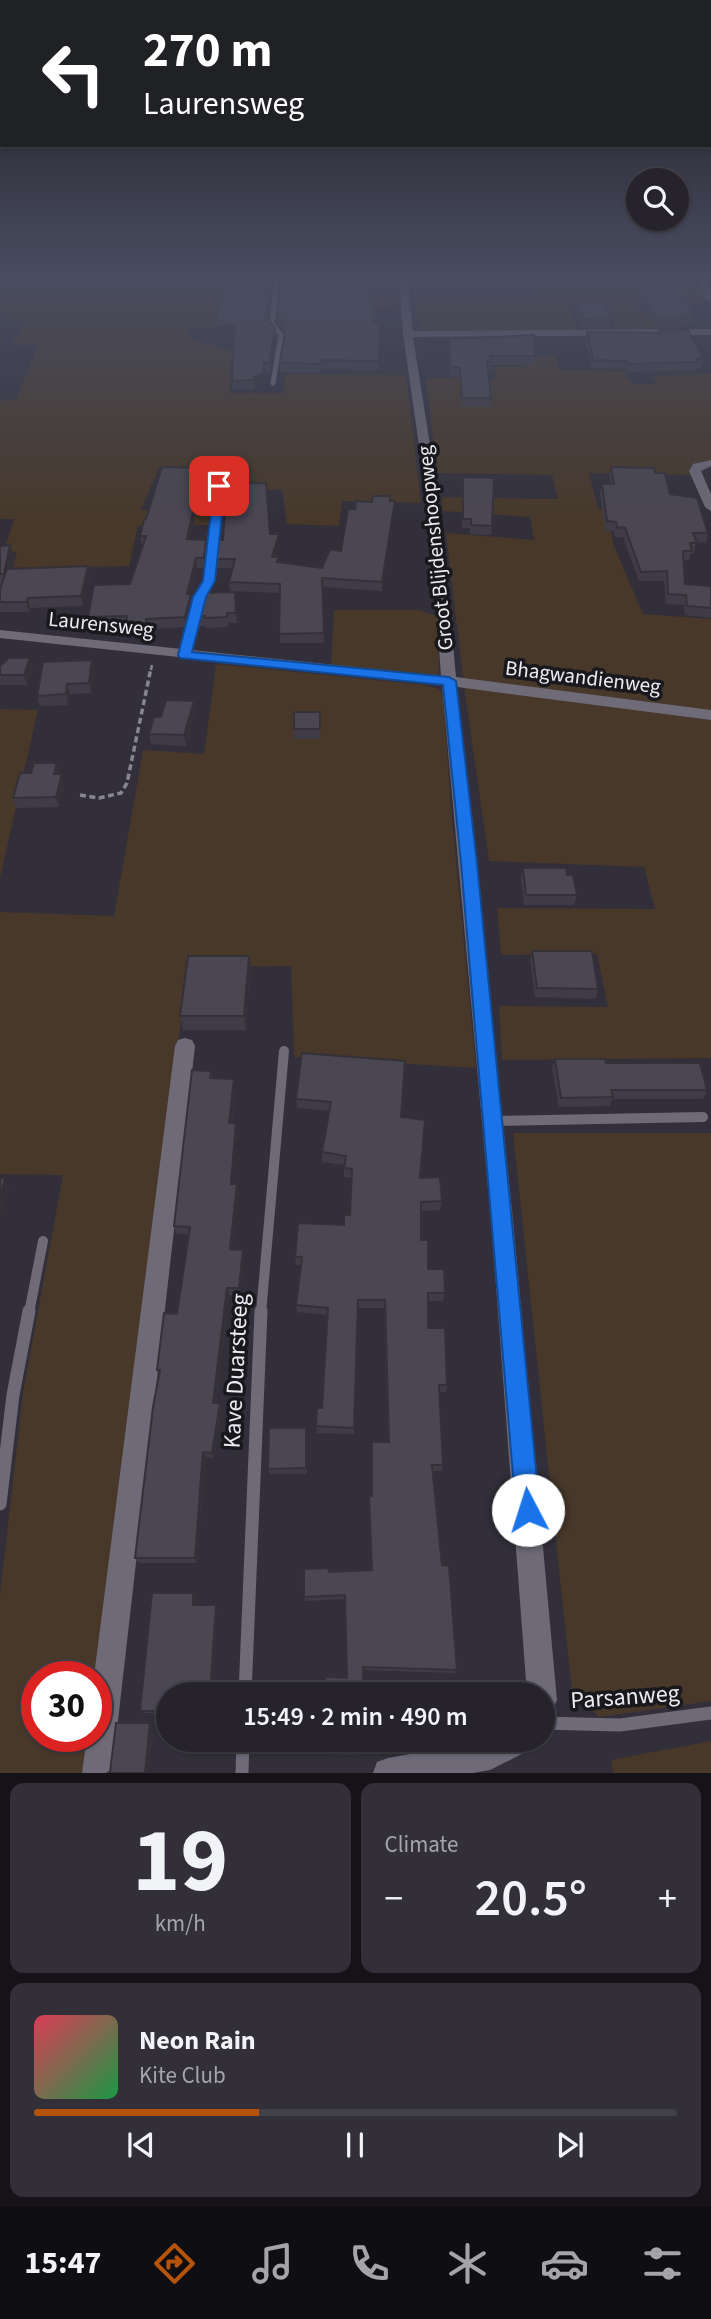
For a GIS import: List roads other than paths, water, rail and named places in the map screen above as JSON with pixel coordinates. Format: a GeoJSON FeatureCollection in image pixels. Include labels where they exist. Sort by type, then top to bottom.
{"type":"FeatureCollection","features":[{"type":"Feature","properties":{"kind":"street","name":"Groot Blijdenshoopweg"},"geometry":{"type":"LineString","coordinates":[[412,358],[435,515],[493,1121],[540,1682]]}},
{"type":"Feature","properties":{"kind":"street"},"geometry":{"type":"LineString","coordinates":[[711,463],[696,466],[695,471],[711,507]]}},
{"type":"Feature","properties":{"kind":"street","name":"Laurensweg"},"geometry":{"type":"LineString","coordinates":[[0,634],[449,681]]}},
{"type":"Feature","properties":{"kind":"street","name":"Bhagwandienweg"},"geometry":{"type":"LineString","coordinates":[[449,681],[711,715]]}},
{"type":"Feature","properties":{"kind":"street"},"geometry":{"type":"LineString","coordinates":[[97,1773],[185,1046]]}},
{"type":"Feature","properties":{"kind":"street"},"geometry":{"type":"LineString","coordinates":[[388,1773],[496,1752]]}},
{"type":"Feature","properties":{"kind":"lane"},"geometry":{"type":"LineString","coordinates":[[273,383],[277,358]]}},
{"type":"Feature","properties":{"kind":"lane"},"geometry":{"type":"LineString","coordinates":[[185,655],[200,597],[209,581],[219,486]]}},
{"type":"Feature","properties":{"kind":"lane","name":"Kave Duarsteeg"},"geometry":{"type":"LineString","coordinates":[[245,1682],[260,1319],[284,1051]]}},
{"type":"Feature","properties":{"kind":"lane"},"geometry":{"type":"LineString","coordinates":[[493,1121],[703,1117]]}},
{"type":"Feature","properties":{"kind":"lane"},"geometry":{"type":"LineString","coordinates":[[0,1504],[13,1395],[43,1241]]}},
{"type":"Feature","properties":{"kind":"lane","name":"Parsanweg"},"geometry":{"type":"LineString","coordinates":[[555,1723],[620,1725],[711,1713]]}},
{"type":"Feature","properties":{"kind":"lane"},"geometry":{"type":"LineString","coordinates":[[242,1773],[243,1752]]}}]}
